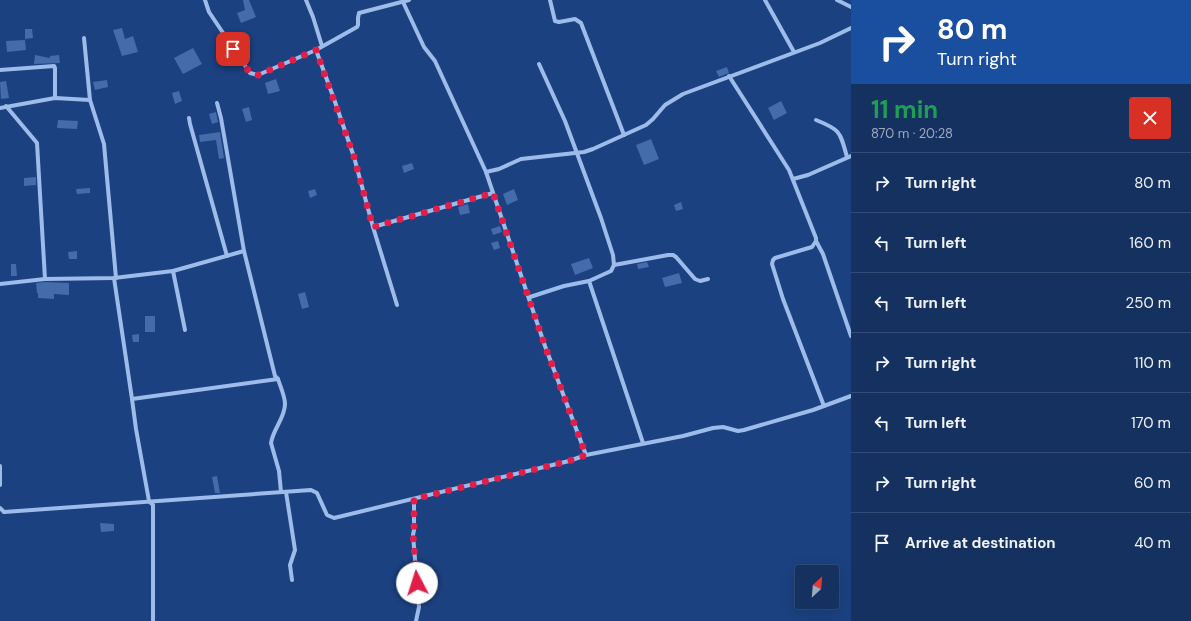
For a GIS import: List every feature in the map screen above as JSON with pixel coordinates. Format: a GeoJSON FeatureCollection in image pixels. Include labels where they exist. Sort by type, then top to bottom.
{"type":"FeatureCollection","features":[{"type":"Feature","properties":{"kind":"street"},"geometry":{"type":"LineString","coordinates":[[204,0],[208,12],[252,75],[258,75],[316,50],[358,26],[359,13],[409,0]]}},
{"type":"Feature","properties":{"kind":"street"},"geometry":{"type":"LineString","coordinates":[[306,0],[322,46]]}},
{"type":"Feature","properties":{"kind":"street"},"geometry":{"type":"LineString","coordinates":[[387,0],[388,6]]}},
{"type":"Feature","properties":{"kind":"street"},"geometry":{"type":"LineString","coordinates":[[550,0],[555,21],[559,22],[575,19],[581,23],[624,135]]}},
{"type":"Feature","properties":{"kind":"street"},"geometry":{"type":"LineString","coordinates":[[765,0],[794,52]]}},
{"type":"Feature","properties":{"kind":"street"},"geometry":{"type":"LineString","coordinates":[[837,0],[851,7]]}},
{"type":"Feature","properties":{"kind":"street"},"geometry":{"type":"LineString","coordinates":[[403,2],[424,48],[435,61],[486,172],[530,297],[545,346],[586,455]]}},
{"type":"Feature","properties":{"kind":"street"},"geometry":{"type":"LineString","coordinates":[[486,172],[499,169],[521,159],[576,153],[593,149],[646,125],[669,102],[683,94],[820,43],[851,28]]}},
{"type":"Feature","properties":{"kind":"street"},"geometry":{"type":"LineString","coordinates":[[84,38],[90,100],[104,144],[115,278],[136,430],[148,501],[152,505],[153,621]]}},
{"type":"Feature","properties":{"kind":"street"},"geometry":{"type":"LineString","coordinates":[[316,50],[354,157],[396,305]]}},
{"type":"Feature","properties":{"kind":"street"},"geometry":{"type":"LineString","coordinates":[[530,297],[564,286],[589,281],[611,271],[614,265],[613,255],[564,120],[539,64]]}},
{"type":"Feature","properties":{"kind":"street"},"geometry":{"type":"LineString","coordinates":[[0,70],[54,66],[55,98]]}},
{"type":"Feature","properties":{"kind":"street"},"geometry":{"type":"LineString","coordinates":[[729,76],[793,178],[813,228],[816,241],[823,254],[851,336]]}},
{"type":"Feature","properties":{"kind":"street"},"geometry":{"type":"LineString","coordinates":[[0,108],[55,98],[90,100]]}},
{"type":"Feature","properties":{"kind":"street"},"geometry":{"type":"LineString","coordinates":[[217,103],[221,118],[244,251],[275,376],[278,379],[285,403],[282,417],[271,443],[279,471],[295,550],[290,565],[292,580]]}},
{"type":"Feature","properties":{"kind":"street"},"geometry":{"type":"LineString","coordinates":[[6,106],[37,143],[45,278]]}},
{"type":"Feature","properties":{"kind":"street"},"geometry":{"type":"LineString","coordinates":[[189,118],[227,256]]}},
{"type":"Feature","properties":{"kind":"street"},"geometry":{"type":"LineString","coordinates":[[793,178],[808,175],[849,156],[839,133],[832,126],[816,120]]}},
{"type":"Feature","properties":{"kind":"street"},"geometry":{"type":"LineString","coordinates":[[373,227],[493,193]]}},
{"type":"Feature","properties":{"kind":"street"},"geometry":{"type":"LineString","coordinates":[[816,241],[810,248],[774,258],[772,264],[810,374],[824,406]]}},
{"type":"Feature","properties":{"kind":"street"},"geometry":{"type":"LineString","coordinates":[[0,284],[45,278],[115,278],[173,270],[244,251]]}},
{"type":"Feature","properties":{"kind":"street"},"geometry":{"type":"LineString","coordinates":[[614,265],[673,255],[695,279],[700,281],[708,279]]}},
{"type":"Feature","properties":{"kind":"street"},"geometry":{"type":"LineString","coordinates":[[173,270],[185,330]]}},
{"type":"Feature","properties":{"kind":"street"},"geometry":{"type":"LineString","coordinates":[[589,281],[642,444]]}},
{"type":"Feature","properties":{"kind":"street"},"geometry":{"type":"LineString","coordinates":[[132,399],[278,379]]}},
{"type":"Feature","properties":{"kind":"street"},"geometry":{"type":"LineString","coordinates":[[0,508],[4,512],[148,501],[314,491],[320,497],[327,515],[334,518],[569,461],[586,455],[718,427],[738,431],[744,430],[824,406],[851,396]]}},
{"type":"Feature","properties":{"kind":"street"},"geometry":{"type":"LineString","coordinates":[[0,466],[0,485]]}},
{"type":"Feature","properties":{"kind":"street"},"geometry":{"type":"LineString","coordinates":[[414,499],[413,535],[419,607],[416,621]]}},
{"type":"Feature","properties":{"kind":"building"},"geometry":{"type":"Polygon","coordinates":[[[243,0],[249,0],[256,17],[241,23],[237,13],[245,10],[243,0]]]}},
{"type":"Feature","properties":{"kind":"building"},"geometry":{"type":"Polygon","coordinates":[[[122,28],[125,39],[133,36],[138,52],[122,56],[113,30],[122,28]]]}},
{"type":"Feature","properties":{"kind":"building"},"geometry":{"type":"Polygon","coordinates":[[[25,29],[32,29],[33,38],[25,39],[25,29]]]}},
{"type":"Feature","properties":{"kind":"building"},"geometry":{"type":"Polygon","coordinates":[[[25,40],[26,50],[7,52],[6,41],[25,40]]]}},
{"type":"Feature","properties":{"kind":"building"},"geometry":{"type":"Polygon","coordinates":[[[193,48],[202,64],[183,74],[174,58],[193,48]]]}},
{"type":"Feature","properties":{"kind":"building"},"geometry":{"type":"Polygon","coordinates":[[[35,55],[50,58],[50,56],[59,55],[60,63],[34,64],[35,55]]]}},
{"type":"Feature","properties":{"kind":"building"},"geometry":{"type":"Polygon","coordinates":[[[727,67],[729,73],[719,77],[716,71],[727,67]]]}},
{"type":"Feature","properties":{"kind":"building"},"geometry":{"type":"Polygon","coordinates":[[[276,79],[280,91],[268,94],[265,83],[276,79]]]}},
{"type":"Feature","properties":{"kind":"building"},"geometry":{"type":"Polygon","coordinates":[[[107,80],[108,87],[95,90],[93,82],[107,80]]]}},
{"type":"Feature","properties":{"kind":"building"},"geometry":{"type":"Polygon","coordinates":[[[6,81],[9,98],[1,99],[0,82],[6,81]]]}},
{"type":"Feature","properties":{"kind":"building"},"geometry":{"type":"Polygon","coordinates":[[[179,91],[182,101],[175,104],[172,93],[179,91]]]}},
{"type":"Feature","properties":{"kind":"building"},"geometry":{"type":"Polygon","coordinates":[[[781,101],[787,113],[774,120],[768,108],[781,101]]]}},
{"type":"Feature","properties":{"kind":"building"},"geometry":{"type":"Polygon","coordinates":[[[249,107],[252,120],[246,122],[242,109],[249,107]]]}},
{"type":"Feature","properties":{"kind":"building"},"geometry":{"type":"Polygon","coordinates":[[[216,112],[218,122],[212,124],[209,114],[216,112]]]}},
{"type":"Feature","properties":{"kind":"building"},"geometry":{"type":"Polygon","coordinates":[[[58,120],[78,121],[77,129],[57,128],[58,120]]]}},
{"type":"Feature","properties":{"kind":"building"},"geometry":{"type":"Polygon","coordinates":[[[220,132],[224,158],[219,159],[216,140],[200,142],[199,135],[220,132]]]}},
{"type":"Feature","properties":{"kind":"building"},"geometry":{"type":"Polygon","coordinates":[[[651,139],[659,159],[644,165],[636,145],[651,139]]]}},
{"type":"Feature","properties":{"kind":"building"},"geometry":{"type":"Polygon","coordinates":[[[412,163],[414,169],[404,173],[402,166],[412,163]]]}},
{"type":"Feature","properties":{"kind":"building"},"geometry":{"type":"Polygon","coordinates":[[[36,177],[36,185],[24,186],[24,178],[36,177]]]}},
{"type":"Feature","properties":{"kind":"building"},"geometry":{"type":"Polygon","coordinates":[[[90,188],[90,193],[77,194],[76,189],[90,188]]]}},
{"type":"Feature","properties":{"kind":"building"},"geometry":{"type":"Polygon","coordinates":[[[315,189],[317,195],[310,198],[308,191],[315,189]]]}},
{"type":"Feature","properties":{"kind":"building"},"geometry":{"type":"Polygon","coordinates":[[[514,189],[518,200],[507,205],[503,194],[514,189]]]}},
{"type":"Feature","properties":{"kind":"building"},"geometry":{"type":"Polygon","coordinates":[[[681,202],[683,209],[676,211],[674,205],[681,202]]]}},
{"type":"Feature","properties":{"kind":"building"},"geometry":{"type":"Polygon","coordinates":[[[468,204],[470,213],[460,215],[458,207],[468,204]]]}},
{"type":"Feature","properties":{"kind":"building"},"geometry":{"type":"Polygon","coordinates":[[[500,226],[502,232],[493,235],[491,229],[500,226]]]}},
{"type":"Feature","properties":{"kind":"building"},"geometry":{"type":"Polygon","coordinates":[[[498,241],[500,248],[494,250],[491,243],[498,241]]]}},
{"type":"Feature","properties":{"kind":"building"},"geometry":{"type":"Polygon","coordinates":[[[77,251],[77,259],[69,259],[68,252],[77,251]]]}},
{"type":"Feature","properties":{"kind":"building"},"geometry":{"type":"Polygon","coordinates":[[[589,258],[593,268],[575,275],[571,264],[589,258]]]}},
{"type":"Feature","properties":{"kind":"building"},"geometry":{"type":"Polygon","coordinates":[[[647,262],[649,267],[638,269],[637,264],[647,262]]]}},
{"type":"Feature","properties":{"kind":"building"},"geometry":{"type":"Polygon","coordinates":[[[11,264],[16,264],[17,276],[11,276],[11,264]]]}},
{"type":"Feature","properties":{"kind":"building"},"geometry":{"type":"Polygon","coordinates":[[[679,273],[682,283],[665,287],[662,278],[679,273]]]}},
{"type":"Feature","properties":{"kind":"building"},"geometry":{"type":"Polygon","coordinates":[[[36,283],[69,283],[69,295],[54,294],[54,299],[38,298],[36,283]]]}},
{"type":"Feature","properties":{"kind":"building"},"geometry":{"type":"Polygon","coordinates":[[[305,292],[309,307],[302,309],[298,294],[305,292]]]}},
{"type":"Feature","properties":{"kind":"building"},"geometry":{"type":"Polygon","coordinates":[[[145,316],[155,316],[155,332],[145,332],[145,316]]]}},
{"type":"Feature","properties":{"kind":"building"},"geometry":{"type":"Polygon","coordinates":[[[139,334],[139,342],[133,342],[132,335],[139,334]]]}},
{"type":"Feature","properties":{"kind":"building"},"geometry":{"type":"Polygon","coordinates":[[[217,476],[220,493],[215,493],[212,477],[217,476]]]}},
{"type":"Feature","properties":{"kind":"building"},"geometry":{"type":"Polygon","coordinates":[[[100,523],[114,524],[114,531],[101,532],[100,523]]]}},
{"type":"Feature","properties":{"kind":"route"},"geometry":{"type":"LineString","coordinates":[[233,49],[252,75],[258,75],[316,50],[354,157],[373,227],[493,193],[530,297],[545,346],[586,455],[569,461],[414,499],[413,535],[417,583]]}}]}
